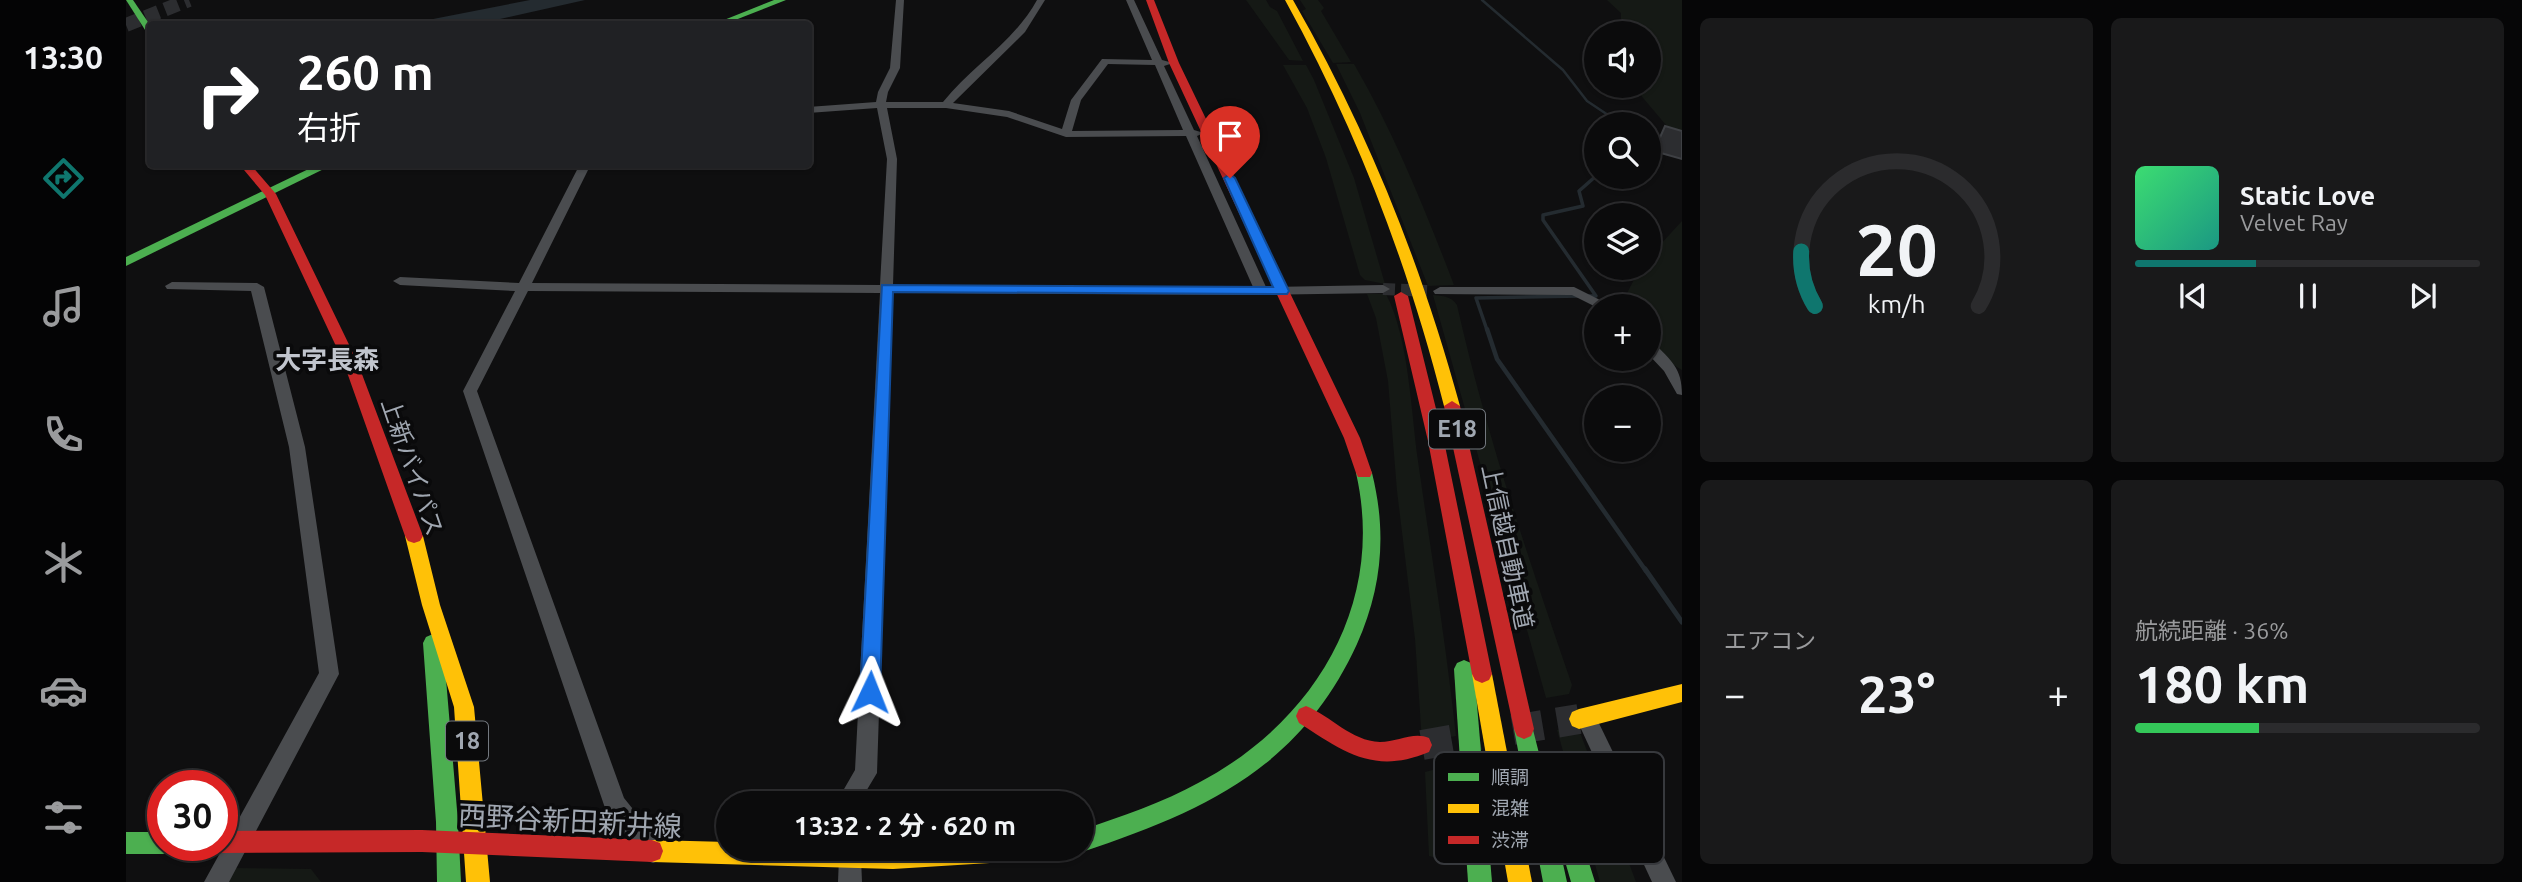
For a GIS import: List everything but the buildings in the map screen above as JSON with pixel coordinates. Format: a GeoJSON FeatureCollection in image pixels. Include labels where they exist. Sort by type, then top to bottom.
{"type":"FeatureCollection","features":[{"type":"Feature","properties":{"kind":"main road"},"geometry":{"type":"LineString","coordinates":[[129,0],[147,27]]}},
{"type":"Feature","properties":{"kind":"main road"},"geometry":{"type":"LineString","coordinates":[[726,21],[782,0]]}},
{"type":"Feature","properties":{"kind":"main road"},"geometry":{"type":"LineString","coordinates":[[1094,838],[1127,829],[1211,792],[1248,769],[1306,716],[1344,658],[1357,625],[1374,552],[1374,524],[1369,494],[1352,438],[1209,132],[1167,63],[1150,0]]}},
{"type":"Feature","properties":{"kind":"main road"},"geometry":{"type":"LineString","coordinates":[[1276,0],[1328,92],[1362,173],[1391,258]]}},
{"type":"Feature","properties":{"kind":"main road","name":"上信越自動車道"},"geometry":{"type":"LineString","coordinates":[[1289,0],[1342,93],[1398,221],[1440,361],[1489,567],[1528,752]]}},
{"type":"Feature","properties":{"kind":"main road","name":"上新バイパス"},"geometry":{"type":"LineString","coordinates":[[247,168],[270,194],[350,361],[416,541],[430,605],[464,707],[477,843],[478,882]]}},
{"type":"Feature","properties":{"kind":"main road"},"geometry":{"type":"LineString","coordinates":[[126,262],[321,168]]}},
{"type":"Feature","properties":{"kind":"main road","name":"上信越自動車道"},"geometry":{"type":"LineString","coordinates":[[1390,285],[1429,413],[1495,752]]}},
{"type":"Feature","properties":{"kind":"main road"},"geometry":{"type":"LineString","coordinates":[[1429,413],[1434,475],[1463,663],[1470,752]]}},
{"type":"Feature","properties":{"kind":"main road"},"geometry":{"type":"LineString","coordinates":[[1489,567],[1544,752]]}},
{"type":"Feature","properties":{"kind":"main road","name":"上新バイパス"},"geometry":{"type":"LineString","coordinates":[[430,605],[449,842],[449,882]]}},
{"type":"Feature","properties":{"kind":"main road"},"geometry":{"type":"LineString","coordinates":[[1583,718],[1682,693]]}},
{"type":"Feature","properties":{"kind":"main road"},"geometry":{"type":"LineString","coordinates":[[1306,716],[1351,745],[1380,752],[1422,745]]}},
{"type":"Feature","properties":{"kind":"main road","name":"西野谷新田新井線"},"geometry":{"type":"LineString","coordinates":[[238,842],[449,842],[716,852]]}},
{"type":"Feature","properties":{"kind":"main road"},"geometry":{"type":"LineString","coordinates":[[126,843],[147,843]]}},
{"type":"Feature","properties":{"kind":"main road"},"geometry":{"type":"LineString","coordinates":[[1479,864],[1480,882]]}},
{"type":"Feature","properties":{"kind":"main road","name":"上信越自動車道"},"geometry":{"type":"LineString","coordinates":[[1517,864],[1520,882]]}},
{"type":"Feature","properties":{"kind":"main road","name":"上信越自動車道"},"geometry":{"type":"LineString","coordinates":[[1551,864],[1555,882]]}},
{"type":"Feature","properties":{"kind":"main road"},"geometry":{"type":"LineString","coordinates":[[1578,864],[1583,882]]}},
{"type":"Feature","properties":{"kind":"street"},"geometry":{"type":"LineString","coordinates":[[855,791],[866,773],[892,159],[881,104],[883,92],[895,68],[900,0]]}},
{"type":"Feature","properties":{"kind":"street"},"geometry":{"type":"LineString","coordinates":[[946,105],[959,86],[1016,37],[1041,0]]}},
{"type":"Feature","properties":{"kind":"street"},"geometry":{"type":"LineString","coordinates":[[1130,0],[1167,63],[1190,133],[1261,291]]}},
{"type":"Feature","properties":{"kind":"street"},"geometry":{"type":"LineString","coordinates":[[1066,134],[1076,100],[1104,61],[1167,63]]}},
{"type":"Feature","properties":{"kind":"street"},"geometry":{"type":"LineString","coordinates":[[812,110],[881,104],[946,105],[1009,114],[1066,134],[1209,132]]}},
{"type":"Feature","properties":{"kind":"street"},"geometry":{"type":"LineString","coordinates":[[584,168],[470,391],[615,805],[653,852]]}},
{"type":"Feature","properties":{"kind":"street"},"geometry":{"type":"LineString","coordinates":[[400,281],[522,286],[1261,291],[1390,285]]}},
{"type":"Feature","properties":{"kind":"street"},"geometry":{"type":"LineString","coordinates":[[172,286],[257,287],[297,447],[329,674],[238,827]]}},
{"type":"Feature","properties":{"kind":"street"},"geometry":{"type":"LineString","coordinates":[[1440,291],[1574,291],[1584,296]]}},
{"type":"Feature","properties":{"kind":"street"},"geometry":{"type":"LineString","coordinates":[[1661,359],[1682,390]]}},
{"type":"Feature","properties":{"kind":"street"},"geometry":{"type":"LineString","coordinates":[[1583,718],[1600,752]]}},
{"type":"Feature","properties":{"kind":"street"},"geometry":{"type":"LineString","coordinates":[[216,882],[223,861]]}},
{"type":"Feature","properties":{"kind":"street"},"geometry":{"type":"LineString","coordinates":[[850,861],[850,882]]}},
{"type":"Feature","properties":{"kind":"street"},"geometry":{"type":"LineString","coordinates":[[1655,864],[1664,882]]}},
{"type":"Feature","properties":{"kind":"shaded area"},"geometry":{"type":"Polygon","coordinates":[[[530,0],[585,0],[491,21],[414,21],[530,0]]]}},
{"type":"Feature","properties":{"kind":"shaded area"},"geometry":{"type":"Polygon","coordinates":[[[1246,0],[1266,0],[1270,7],[1277,11],[1303,61],[1289,60],[1246,0]]]}},
{"type":"Feature","properties":{"kind":"shaded area"},"geometry":{"type":"Polygon","coordinates":[[[1300,0],[1318,0],[1324,8],[1321,11],[1351,62],[1333,63],[1302,11],[1306,9],[1300,0]]]}},
{"type":"Feature","properties":{"kind":"shaded area"},"geometry":{"type":"Polygon","coordinates":[[[1607,0],[1682,0],[1682,144],[1661,119],[1661,112],[1655,112],[1643,98],[1661,98],[1661,21],[1621,21],[1621,13],[1607,0]]]}},
{"type":"Feature","properties":{"kind":"shaded area"},"geometry":{"type":"Polygon","coordinates":[[[1336,64],[1354,64],[1369,91],[1408,173],[1454,285],[1428,286],[1360,113],[1336,64]]]}},
{"type":"Feature","properties":{"kind":"shaded area"},"geometry":{"type":"Polygon","coordinates":[[[1283,65],[1306,65],[1314,80],[1354,178],[1385,284],[1365,280],[1360,275],[1326,158],[1307,108],[1283,65]]]}},
{"type":"Feature","properties":{"kind":"shaded area"},"geometry":{"type":"Polygon","coordinates":[[[1682,221],[1682,370],[1661,356],[1661,294],[1627,294],[1634,280],[1661,280],[1661,244],[1682,221]]]}},
{"type":"Feature","properties":{"kind":"shaded area"},"geometry":{"type":"Polygon","coordinates":[[[1367,294],[1386,294],[1400,332],[1452,702],[1456,736],[1422,742],[1415,639],[1397,491],[1388,381],[1376,318],[1367,294]]]}},
{"type":"Feature","properties":{"kind":"shaded area"},"geometry":{"type":"Polygon","coordinates":[[[1433,295],[1449,298],[1457,305],[1495,449],[1572,685],[1569,694],[1546,698],[1433,295]]]}},
{"type":"Feature","properties":{"kind":"shaded area"},"geometry":{"type":"Polygon","coordinates":[[[1572,728],[1581,735],[1587,752],[1563,752],[1557,730],[1572,728]]]}},
{"type":"Feature","properties":{"kind":"shaded area"},"geometry":{"type":"Polygon","coordinates":[[[1434,770],[1434,857],[1429,856],[1425,772],[1434,770]]]}},
{"type":"Feature","properties":{"kind":"shaded area"},"geometry":{"type":"Polygon","coordinates":[[[1595,864],[1629,864],[1636,882],[1600,882],[1595,864]]]}},
{"type":"Feature","properties":{"kind":"shaded area"},"geometry":{"type":"Polygon","coordinates":[[[234,868],[311,869],[321,882],[228,882],[234,868]]]}},
{"type":"Feature","properties":{"kind":"waterway"},"geometry":{"type":"LineString","coordinates":[[1482,0],[1563,70],[1587,101],[1604,112]]}},
{"type":"Feature","properties":{"kind":"waterway"},"geometry":{"type":"LineString","coordinates":[[1584,187],[1579,191],[1583,206],[1543,215],[1543,220],[1595,294]]}},
{"type":"Feature","properties":{"kind":"waterway"},"geometry":{"type":"LineString","coordinates":[[1487,330],[1476,298],[1580,296]]}},
{"type":"Feature","properties":{"kind":"waterway"},"geometry":{"type":"LineString","coordinates":[[1487,329],[1497,359],[1646,571]]}},
{"type":"Feature","properties":{"kind":"waterway"},"geometry":{"type":"LineString","coordinates":[[1645,569],[1682,622]]}},
{"type":"Feature","properties":{"kind":"tunnel"},"geometry":{"type":"LineString","coordinates":[[126,25],[189,0]]}},
{"type":"Feature","properties":{"kind":"tunnel"},"geometry":{"type":"LineString","coordinates":[[1383,289],[1427,291]]}},
{"type":"Feature","properties":{"kind":"tunnel"},"geometry":{"type":"LineString","coordinates":[[1513,730],[1579,719]]}},
{"type":"Feature","properties":{"kind":"tunnel"},"geometry":{"type":"LineString","coordinates":[[1422,745],[1479,735]]}},
{"type":"Feature","properties":{"kind":"traffic: fast"},"geometry":{"type":"LineString","coordinates":[[129,0],[147,27]]}},
{"type":"Feature","properties":{"kind":"traffic: fast"},"geometry":{"type":"LineString","coordinates":[[726,21],[782,0]]}},
{"type":"Feature","properties":{"kind":"traffic: fast"},"geometry":{"type":"LineString","coordinates":[[126,262],[321,168]]}},
{"type":"Feature","properties":{"kind":"traffic: fast"},"geometry":{"type":"LineString","coordinates":[[1094,837],[1169,809],[1247,766],[1281,739],[1310,706],[1336,669],[1356,625],[1367,587],[1373,531],[1364,473]]}},
{"type":"Feature","properties":{"kind":"traffic: fast"},"geometry":{"type":"LineString","coordinates":[[433,643],[449,882]]}},
{"type":"Feature","properties":{"kind":"traffic: fast"},"geometry":{"type":"LineString","coordinates":[[1464,669],[1470,752]]}},
{"type":"Feature","properties":{"kind":"traffic: fast"},"geometry":{"type":"LineString","coordinates":[[1524,729],[1529,752]]}},
{"type":"Feature","properties":{"kind":"traffic: fast"},"geometry":{"type":"LineString","coordinates":[[126,843],[147,843]]}},
{"type":"Feature","properties":{"kind":"traffic: fast"},"geometry":{"type":"LineString","coordinates":[[1479,864],[1480,882]]}},
{"type":"Feature","properties":{"kind":"traffic: fast"},"geometry":{"type":"LineString","coordinates":[[1551,864],[1555,882]]}},
{"type":"Feature","properties":{"kind":"traffic: fast"},"geometry":{"type":"LineString","coordinates":[[1578,864],[1583,882]]}},
{"type":"Feature","properties":{"kind":"traffic: slow"},"geometry":{"type":"LineString","coordinates":[[1289,0],[1341,97],[1386,197],[1422,300],[1452,406]]}},
{"type":"Feature","properties":{"kind":"traffic: slow"},"geometry":{"type":"LineString","coordinates":[[414,536],[431,605],[464,707],[478,882]]}},
{"type":"Feature","properties":{"kind":"traffic: slow"},"geometry":{"type":"LineString","coordinates":[[1482,674],[1496,752]]}},
{"type":"Feature","properties":{"kind":"traffic: slow"},"geometry":{"type":"LineString","coordinates":[[1579,719],[1682,693]]}},
{"type":"Feature","properties":{"kind":"traffic: slow"},"geometry":{"type":"LineString","coordinates":[[652,851],[716,853]]}},
{"type":"Feature","properties":{"kind":"traffic: slow"},"geometry":{"type":"LineString","coordinates":[[1517,864],[1520,882]]}},
{"type":"Feature","properties":{"kind":"traffic: jam"},"geometry":{"type":"LineString","coordinates":[[1150,0],[1174,63],[1352,438],[1364,473]]}},
{"type":"Feature","properties":{"kind":"traffic: jam"},"geometry":{"type":"LineString","coordinates":[[247,168],[270,194],[350,361],[414,536]]}},
{"type":"Feature","properties":{"kind":"traffic: jam"},"geometry":{"type":"LineString","coordinates":[[1401,296],[1436,441],[1482,674]]}},
{"type":"Feature","properties":{"kind":"traffic: jam"},"geometry":{"type":"LineString","coordinates":[[1452,406],[1524,729]]}},
{"type":"Feature","properties":{"kind":"traffic: jam"},"geometry":{"type":"LineString","coordinates":[[1306,716],[1351,745],[1380,752],[1422,745]]}},
{"type":"Feature","properties":{"kind":"traffic: jam"},"geometry":{"type":"LineString","coordinates":[[238,842],[422,841],[652,851]]}},
{"type":"Feature","properties":{"kind":"district","name":"大字長森"},"geometry":{"type":"Point","coordinates":[327,360]}},
{"type":"Feature","properties":{"kind":"route"},"geometry":{"type":"LineString","coordinates":[[870,692],[886,288],[1282,291],[1230,178]]}}]}
